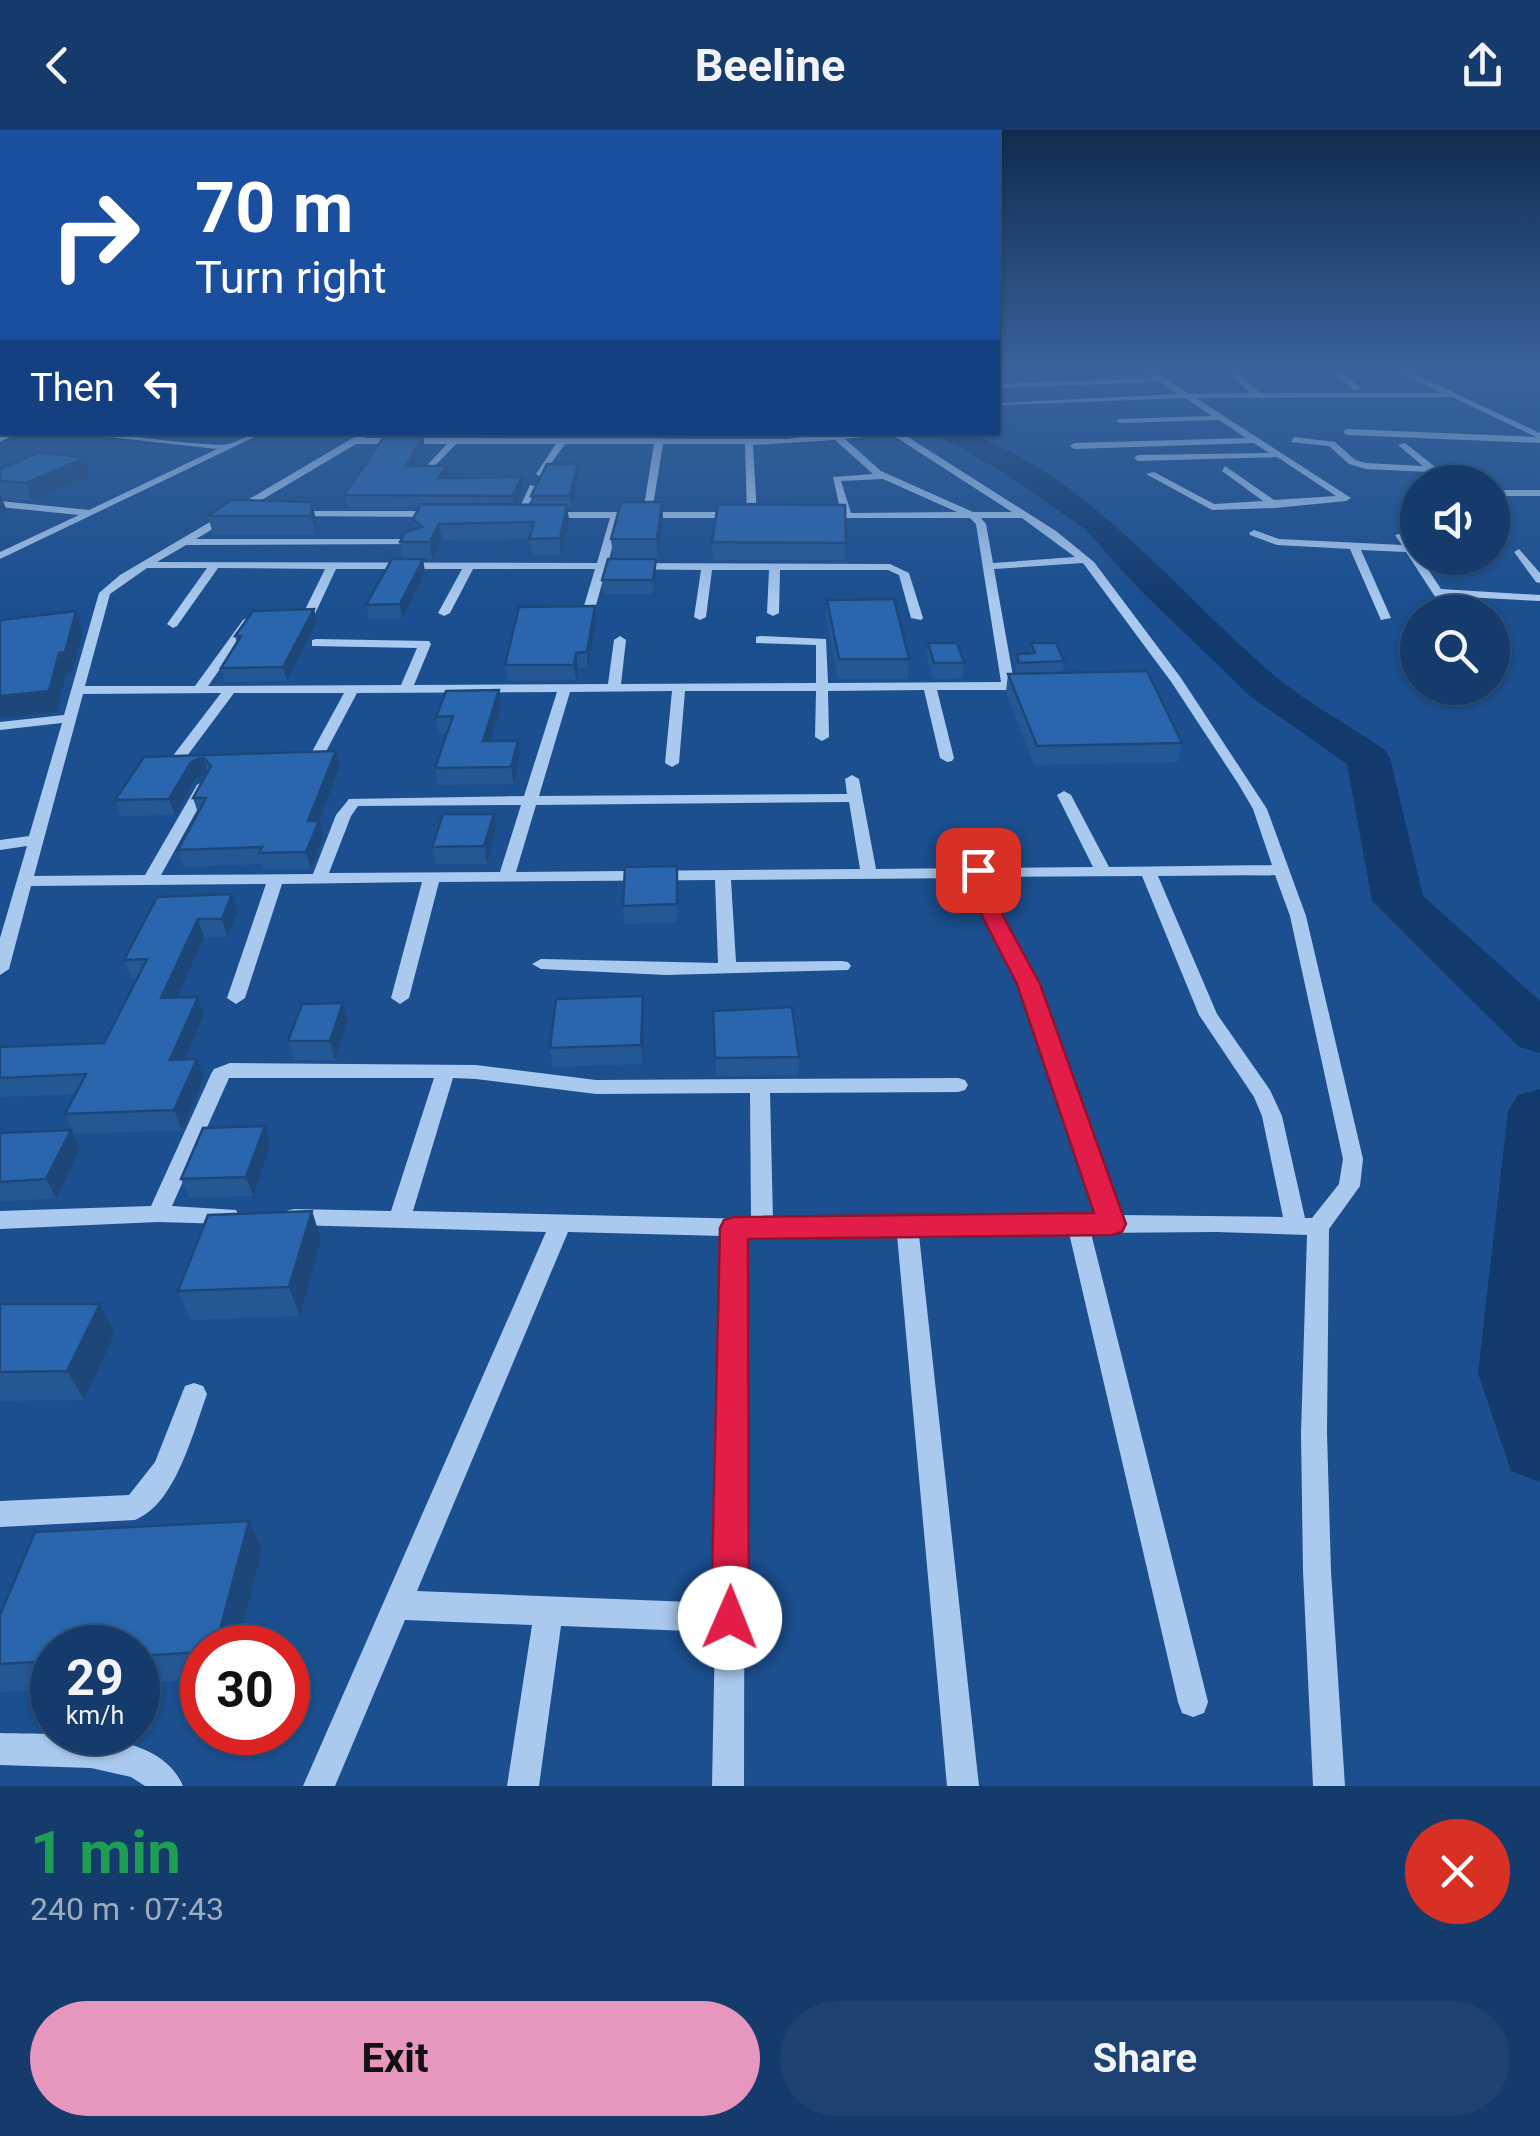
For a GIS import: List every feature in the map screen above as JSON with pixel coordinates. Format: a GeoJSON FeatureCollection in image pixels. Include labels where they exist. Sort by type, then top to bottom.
{"type":"FeatureCollection","features":[{"type":"Feature","properties":{"kind":"street"},"geometry":{"type":"LineString","coordinates":[[222,447],[229,448]]}},
{"type":"Feature","properties":{"kind":"street"},"geometry":{"type":"LineString","coordinates":[[0,969],[96,620],[112,585],[344,447]]}},
{"type":"Feature","properties":{"kind":"street"},"geometry":{"type":"LineString","coordinates":[[425,473],[448,447]]}},
{"type":"Feature","properties":{"kind":"street"},"geometry":{"type":"LineString","coordinates":[[541,474],[559,447]]}},
{"type":"Feature","properties":{"kind":"street"},"geometry":{"type":"LineString","coordinates":[[647,515],[658,447]]}},
{"type":"Feature","properties":{"kind":"street"},"geometry":{"type":"LineString","coordinates":[[749,447],[752,516]]}},
{"type":"Feature","properties":{"kind":"street"},"geometry":{"type":"LineString","coordinates":[[849,447],[884,476],[975,516],[987,544],[1008,686]]}},
{"type":"Feature","properties":{"kind":"street"},"geometry":{"type":"LineString","coordinates":[[0,1220],[158,1214],[748,1228],[1078,1224],[1307,1227],[1350,1186],[1353,1160],[1298,916],[1260,809],[1168,682],[1104,579],[1086,560],[916,447]]}},
{"type":"Feature","properties":{"kind":"street"},"geometry":{"type":"LineString","coordinates":[[1150,474],[1212,507],[1346,498],[1267,447]]}},
{"type":"Feature","properties":{"kind":"street"},"geometry":{"type":"LineString","coordinates":[[1336,447],[1352,462],[1400,468]]}},
{"type":"Feature","properties":{"kind":"street"},"geometry":{"type":"LineString","coordinates":[[1405,447],[1426,465]]}},
{"type":"Feature","properties":{"kind":"street"},"geometry":{"type":"LineString","coordinates":[[0,556],[229,448]]}},
{"type":"Feature","properties":{"kind":"street"},"geometry":{"type":"LineString","coordinates":[[1138,458],[1277,454]]}},
{"type":"Feature","properties":{"kind":"street"},"geometry":{"type":"LineString","coordinates":[[1225,469],[1275,505]]}},
{"type":"Feature","properties":{"kind":"street"},"geometry":{"type":"LineString","coordinates":[[847,516],[836,480],[884,476]]}},
{"type":"Feature","properties":{"kind":"street"},"geometry":{"type":"LineString","coordinates":[[519,514],[533,487]]}},
{"type":"Feature","properties":{"kind":"street"},"geometry":{"type":"LineString","coordinates":[[1510,493],[1540,493]]}},
{"type":"Feature","properties":{"kind":"street"},"geometry":{"type":"LineString","coordinates":[[0,504],[90,514]]}},
{"type":"Feature","properties":{"kind":"street"},"geometry":{"type":"LineString","coordinates":[[232,514],[252,514]]}},
{"type":"Feature","properties":{"kind":"street"},"geometry":{"type":"LineString","coordinates":[[271,514],[443,514]]}},
{"type":"Feature","properties":{"kind":"street"},"geometry":{"type":"LineString","coordinates":[[500,514],[771,516]]}},
{"type":"Feature","properties":{"kind":"street"},"geometry":{"type":"LineString","coordinates":[[587,616],[616,515]]}},
{"type":"Feature","properties":{"kind":"street"},"geometry":{"type":"LineString","coordinates":[[809,516],[1023,515]]}},
{"type":"Feature","properties":{"kind":"street"},"geometry":{"type":"LineString","coordinates":[[1254,533],[1278,542],[1400,549]]}},
{"type":"Feature","properties":{"kind":"street"},"geometry":{"type":"LineString","coordinates":[[184,542],[416,542]]}},
{"type":"Feature","properties":{"kind":"street"},"geometry":{"type":"LineString","coordinates":[[1354,546],[1385,618]]}},
{"type":"Feature","properties":{"kind":"street"},"geometry":{"type":"LineString","coordinates":[[1519,552],[1540,580]]}},
{"type":"Feature","properties":{"kind":"street"},"geometry":{"type":"LineString","coordinates":[[990,566],[1086,560]]}},
{"type":"Feature","properties":{"kind":"street"},"geometry":{"type":"LineString","coordinates":[[145,565],[901,569],[917,618]]}},
{"type":"Feature","properties":{"kind":"street"},"geometry":{"type":"LineString","coordinates":[[173,624],[214,565]]}},
{"type":"Feature","properties":{"kind":"street"},"geometry":{"type":"LineString","coordinates":[[307,618],[332,566]]}},
{"type":"Feature","properties":{"kind":"street"},"geometry":{"type":"LineString","coordinates":[[444,612],[469,566]]}},
{"type":"Feature","properties":{"kind":"street"},"geometry":{"type":"LineString","coordinates":[[700,617],[707,566]]}},
{"type":"Feature","properties":{"kind":"street"},"geometry":{"type":"LineString","coordinates":[[773,613],[775,566]]}},
{"type":"Feature","properties":{"kind":"street"},"geometry":{"type":"LineString","coordinates":[[1426,575],[1439,595]]}},
{"type":"Feature","properties":{"kind":"street"},"geometry":{"type":"LineString","coordinates":[[1437,592],[1540,598]]}},
{"type":"Feature","properties":{"kind":"street"},"geometry":{"type":"LineString","coordinates":[[77,623],[96,620]]}},
{"type":"Feature","properties":{"kind":"street"},"geometry":{"type":"LineString","coordinates":[[199,689],[247,622]]}},
{"type":"Feature","properties":{"kind":"street"},"geometry":{"type":"LineString","coordinates":[[614,688],[620,640]]}},
{"type":"Feature","properties":{"kind":"street"},"geometry":{"type":"LineString","coordinates":[[760,640],[822,642],[822,737]]}},
{"type":"Feature","properties":{"kind":"street"},"geometry":{"type":"LineString","coordinates":[[316,643],[425,644],[406,688]]}},
{"type":"Feature","properties":{"kind":"street"},"geometry":{"type":"LineString","coordinates":[[78,690],[1046,686]]}},
{"type":"Feature","properties":{"kind":"street"},"geometry":{"type":"LineString","coordinates":[[930,687],[947,758]]}},
{"type":"Feature","properties":{"kind":"street"},"geometry":{"type":"LineString","coordinates":[[507,876],[565,688]]}},
{"type":"Feature","properties":{"kind":"street"},"geometry":{"type":"LineString","coordinates":[[672,763],[679,688]]}},
{"type":"Feature","properties":{"kind":"street"},"geometry":{"type":"LineString","coordinates":[[176,761],[230,689]]}},
{"type":"Feature","properties":{"kind":"street"},"geometry":{"type":"LineString","coordinates":[[316,759],[352,689]]}},
{"type":"Feature","properties":{"kind":"street"},"geometry":{"type":"LineString","coordinates":[[0,726],[70,718]]}},
{"type":"Feature","properties":{"kind":"street"},"geometry":{"type":"LineString","coordinates":[[852,779],[870,872]]}},
{"type":"Feature","properties":{"kind":"street"},"geometry":{"type":"LineString","coordinates":[[150,880],[206,780]]}},
{"type":"Feature","properties":{"kind":"street"},"geometry":{"type":"LineString","coordinates":[[1064,795],[1103,870]]}},
{"type":"Feature","properties":{"kind":"street"},"geometry":{"type":"LineString","coordinates":[[319,878],[344,815],[354,802],[856,798]]}},
{"type":"Feature","properties":{"kind":"street"},"geometry":{"type":"LineString","coordinates":[[0,845],[36,840]]}},
{"type":"Feature","properties":{"kind":"street"},"geometry":{"type":"LineString","coordinates":[[978,870],[992,916],[1028,984],[1112,1224]]}},
{"type":"Feature","properties":{"kind":"street"},"geometry":{"type":"LineString","coordinates":[[1148,870],[1208,1015],[1264,1095],[1307,1227],[1316,1552],[1329,1786]]}},
{"type":"Feature","properties":{"kind":"street"},"geometry":{"type":"LineString","coordinates":[[24,881],[1281,870]]}},
{"type":"Feature","properties":{"kind":"street"},"geometry":{"type":"LineString","coordinates":[[723,874],[727,968]]}},
{"type":"Feature","properties":{"kind":"street"},"geometry":{"type":"LineString","coordinates":[[400,998],[432,876]]}},
{"type":"Feature","properties":{"kind":"street"},"geometry":{"type":"LineString","coordinates":[[236,998],[276,878]]}},
{"type":"Feature","properties":{"kind":"street"},"geometry":{"type":"LineString","coordinates":[[541,964],[842,966]]}},
{"type":"Feature","properties":{"kind":"street"},"geometry":{"type":"LineString","coordinates":[[158,1214],[221,1074],[244,1069],[446,1071],[582,1086],[958,1084]]}},
{"type":"Feature","properties":{"kind":"street"},"geometry":{"type":"LineString","coordinates":[[398,1220],[446,1071]]}},
{"type":"Feature","properties":{"kind":"street"},"geometry":{"type":"LineString","coordinates":[[728,1786],[730,1618],[748,1228],[760,1086]]}},
{"type":"Feature","properties":{"kind":"street"},"geometry":{"type":"LineString","coordinates":[[319,1786],[560,1224]]}},
{"type":"Feature","properties":{"kind":"street"},"geometry":{"type":"LineString","coordinates":[[1078,1224],[1193,1702]]}},
{"type":"Feature","properties":{"kind":"street"},"geometry":{"type":"LineString","coordinates":[[907,1226],[963,1786]]}},
{"type":"Feature","properties":{"kind":"street"},"geometry":{"type":"LineString","coordinates":[[0,1514],[134,1507],[150,1496],[194,1394]]}},
{"type":"Feature","properties":{"kind":"street"},"geometry":{"type":"LineString","coordinates":[[44,1544],[62,1512]]}},
{"type":"Feature","properties":{"kind":"street"},"geometry":{"type":"LineString","coordinates":[[396,1606],[730,1618]]}},
{"type":"Feature","properties":{"kind":"street"},"geometry":{"type":"LineString","coordinates":[[523,1786],[549,1611]]}},
{"type":"Feature","properties":{"kind":"street"},"geometry":{"type":"LineString","coordinates":[[0,1749],[120,1757],[148,1766],[167,1786]]}},
{"type":"Feature","properties":{"kind":"building"},"geometry":{"type":"Polygon","coordinates":[[[377,447],[417,447],[406,466],[447,466],[438,478],[522,477],[512,496],[344,495],[377,447]]]}},
{"type":"Feature","properties":{"kind":"building"},"geometry":{"type":"Polygon","coordinates":[[[40,452],[85,458],[26,483],[0,481],[0,469],[40,452]]]}},
{"type":"Feature","properties":{"kind":"building"},"geometry":{"type":"Polygon","coordinates":[[[547,464],[578,464],[570,496],[531,496],[547,464]]]}},
{"type":"Feature","properties":{"kind":"building"},"geometry":{"type":"Polygon","coordinates":[[[231,500],[312,502],[311,516],[208,516],[231,500]]]}},
{"type":"Feature","properties":{"kind":"building"},"geometry":{"type":"Polygon","coordinates":[[[621,502],[662,502],[657,539],[611,539],[621,502]]]}},
{"type":"Feature","properties":{"kind":"building"},"geometry":{"type":"Polygon","coordinates":[[[421,504],[567,505],[560,538],[529,539],[534,522],[439,524],[430,542],[400,542],[405,532],[422,527],[413,519],[421,504]]]}},
{"type":"Feature","properties":{"kind":"building"},"geometry":{"type":"Polygon","coordinates":[[[718,504],[845,505],[846,543],[712,542],[718,504]]]}},
{"type":"Feature","properties":{"kind":"building"},"geometry":{"type":"Polygon","coordinates":[[[392,559],[423,559],[400,604],[366,605],[392,559]]]}},
{"type":"Feature","properties":{"kind":"building"},"geometry":{"type":"Polygon","coordinates":[[[608,559],[656,559],[653,580],[602,580],[608,559]]]}},
{"type":"Feature","properties":{"kind":"building"},"geometry":{"type":"Polygon","coordinates":[[[894,599],[909,659],[839,659],[827,600],[894,599]]]}},
{"type":"Feature","properties":{"kind":"building"},"geometry":{"type":"Polygon","coordinates":[[[595,606],[587,652],[576,653],[574,665],[505,665],[519,607],[595,606]]]}},
{"type":"Feature","properties":{"kind":"building"},"geometry":{"type":"Polygon","coordinates":[[[314,609],[283,667],[221,668],[241,636],[235,636],[253,611],[314,609]]]}},
{"type":"Feature","properties":{"kind":"building"},"geometry":{"type":"Polygon","coordinates":[[[76,611],[49,691],[0,696],[0,620],[76,611]]]}},
{"type":"Feature","properties":{"kind":"building"},"geometry":{"type":"Polygon","coordinates":[[[928,643],[957,643],[964,663],[934,663],[928,643]]]}},
{"type":"Feature","properties":{"kind":"building"},"geometry":{"type":"Polygon","coordinates":[[[1031,643],[1056,643],[1064,661],[1019,663],[1017,654],[1035,653],[1031,643]]]}},
{"type":"Feature","properties":{"kind":"building"},"geometry":{"type":"Polygon","coordinates":[[[1147,671],[1182,743],[1037,746],[1008,674],[1147,671]]]}},
{"type":"Feature","properties":{"kind":"building"},"geometry":{"type":"Polygon","coordinates":[[[499,690],[483,741],[518,741],[511,767],[435,768],[453,716],[436,717],[446,691],[499,690]]]}},
{"type":"Feature","properties":{"kind":"building"},"geometry":{"type":"Polygon","coordinates":[[[336,751],[308,821],[319,821],[306,852],[259,853],[262,847],[178,850],[206,798],[193,798],[211,766],[203,757],[191,762],[169,799],[115,800],[144,757],[336,751]]]}},
{"type":"Feature","properties":{"kind":"building"},"geometry":{"type":"Polygon","coordinates":[[[443,814],[494,814],[484,846],[432,847],[443,814]]]}},
{"type":"Feature","properties":{"kind":"building"},"geometry":{"type":"Polygon","coordinates":[[[677,866],[677,904],[623,906],[625,867],[677,866]]]}},
{"type":"Feature","properties":{"kind":"building"},"geometry":{"type":"Polygon","coordinates":[[[232,894],[222,919],[198,919],[161,998],[198,997],[170,1060],[197,1059],[174,1110],[65,1114],[86,1074],[0,1078],[0,1047],[104,1043],[147,959],[124,960],[157,897],[232,894]]]}},
{"type":"Feature","properties":{"kind":"building"},"geometry":{"type":"Polygon","coordinates":[[[643,996],[641,1045],[550,1048],[556,999],[643,996]]]}},
{"type":"Feature","properties":{"kind":"building"},"geometry":{"type":"Polygon","coordinates":[[[343,1003],[330,1041],[288,1041],[302,1004],[343,1003]]]}},
{"type":"Feature","properties":{"kind":"building"},"geometry":{"type":"Polygon","coordinates":[[[792,1007],[799,1057],[715,1058],[713,1011],[792,1007]]]}},
{"type":"Feature","properties":{"kind":"building"},"geometry":{"type":"Polygon","coordinates":[[[265,1126],[246,1177],[181,1179],[203,1128],[265,1126]]]}},
{"type":"Feature","properties":{"kind":"building"},"geometry":{"type":"Polygon","coordinates":[[[71,1130],[46,1179],[0,1182],[0,1133],[71,1130]]]}},
{"type":"Feature","properties":{"kind":"building"},"geometry":{"type":"Polygon","coordinates":[[[312,1211],[289,1287],[178,1291],[208,1215],[312,1211]]]}},
{"type":"Feature","properties":{"kind":"building"},"geometry":{"type":"Polygon","coordinates":[[[0,1304],[100,1304],[67,1371],[0,1372],[0,1304]]]}},
{"type":"Feature","properties":{"kind":"building"},"geometry":{"type":"Polygon","coordinates":[[[249,1521],[221,1625],[180,1625],[180,1653],[160,1655],[160,1625],[30,1625],[30,1662],[0,1664],[0,1615],[35,1532],[249,1521]]]}},
{"type":"Feature","properties":{"kind":"waterway"},"geometry":{"type":"LineString","coordinates":[[975,447],[1016,468],[1096,522],[1150,581],[1264,687],[1368,758],[1398,901],[1540,1033]]}},
{"type":"Feature","properties":{"kind":"waterway"},"geometry":{"type":"LineString","coordinates":[[1540,1111],[1517,1373],[1540,1445]]}},
{"type":"Feature","properties":{"kind":"route"},"geometry":{"type":"LineString","coordinates":[[730,1618],[734,1228],[1112,1224],[1028,984],[992,916],[978,870]]}}]}
